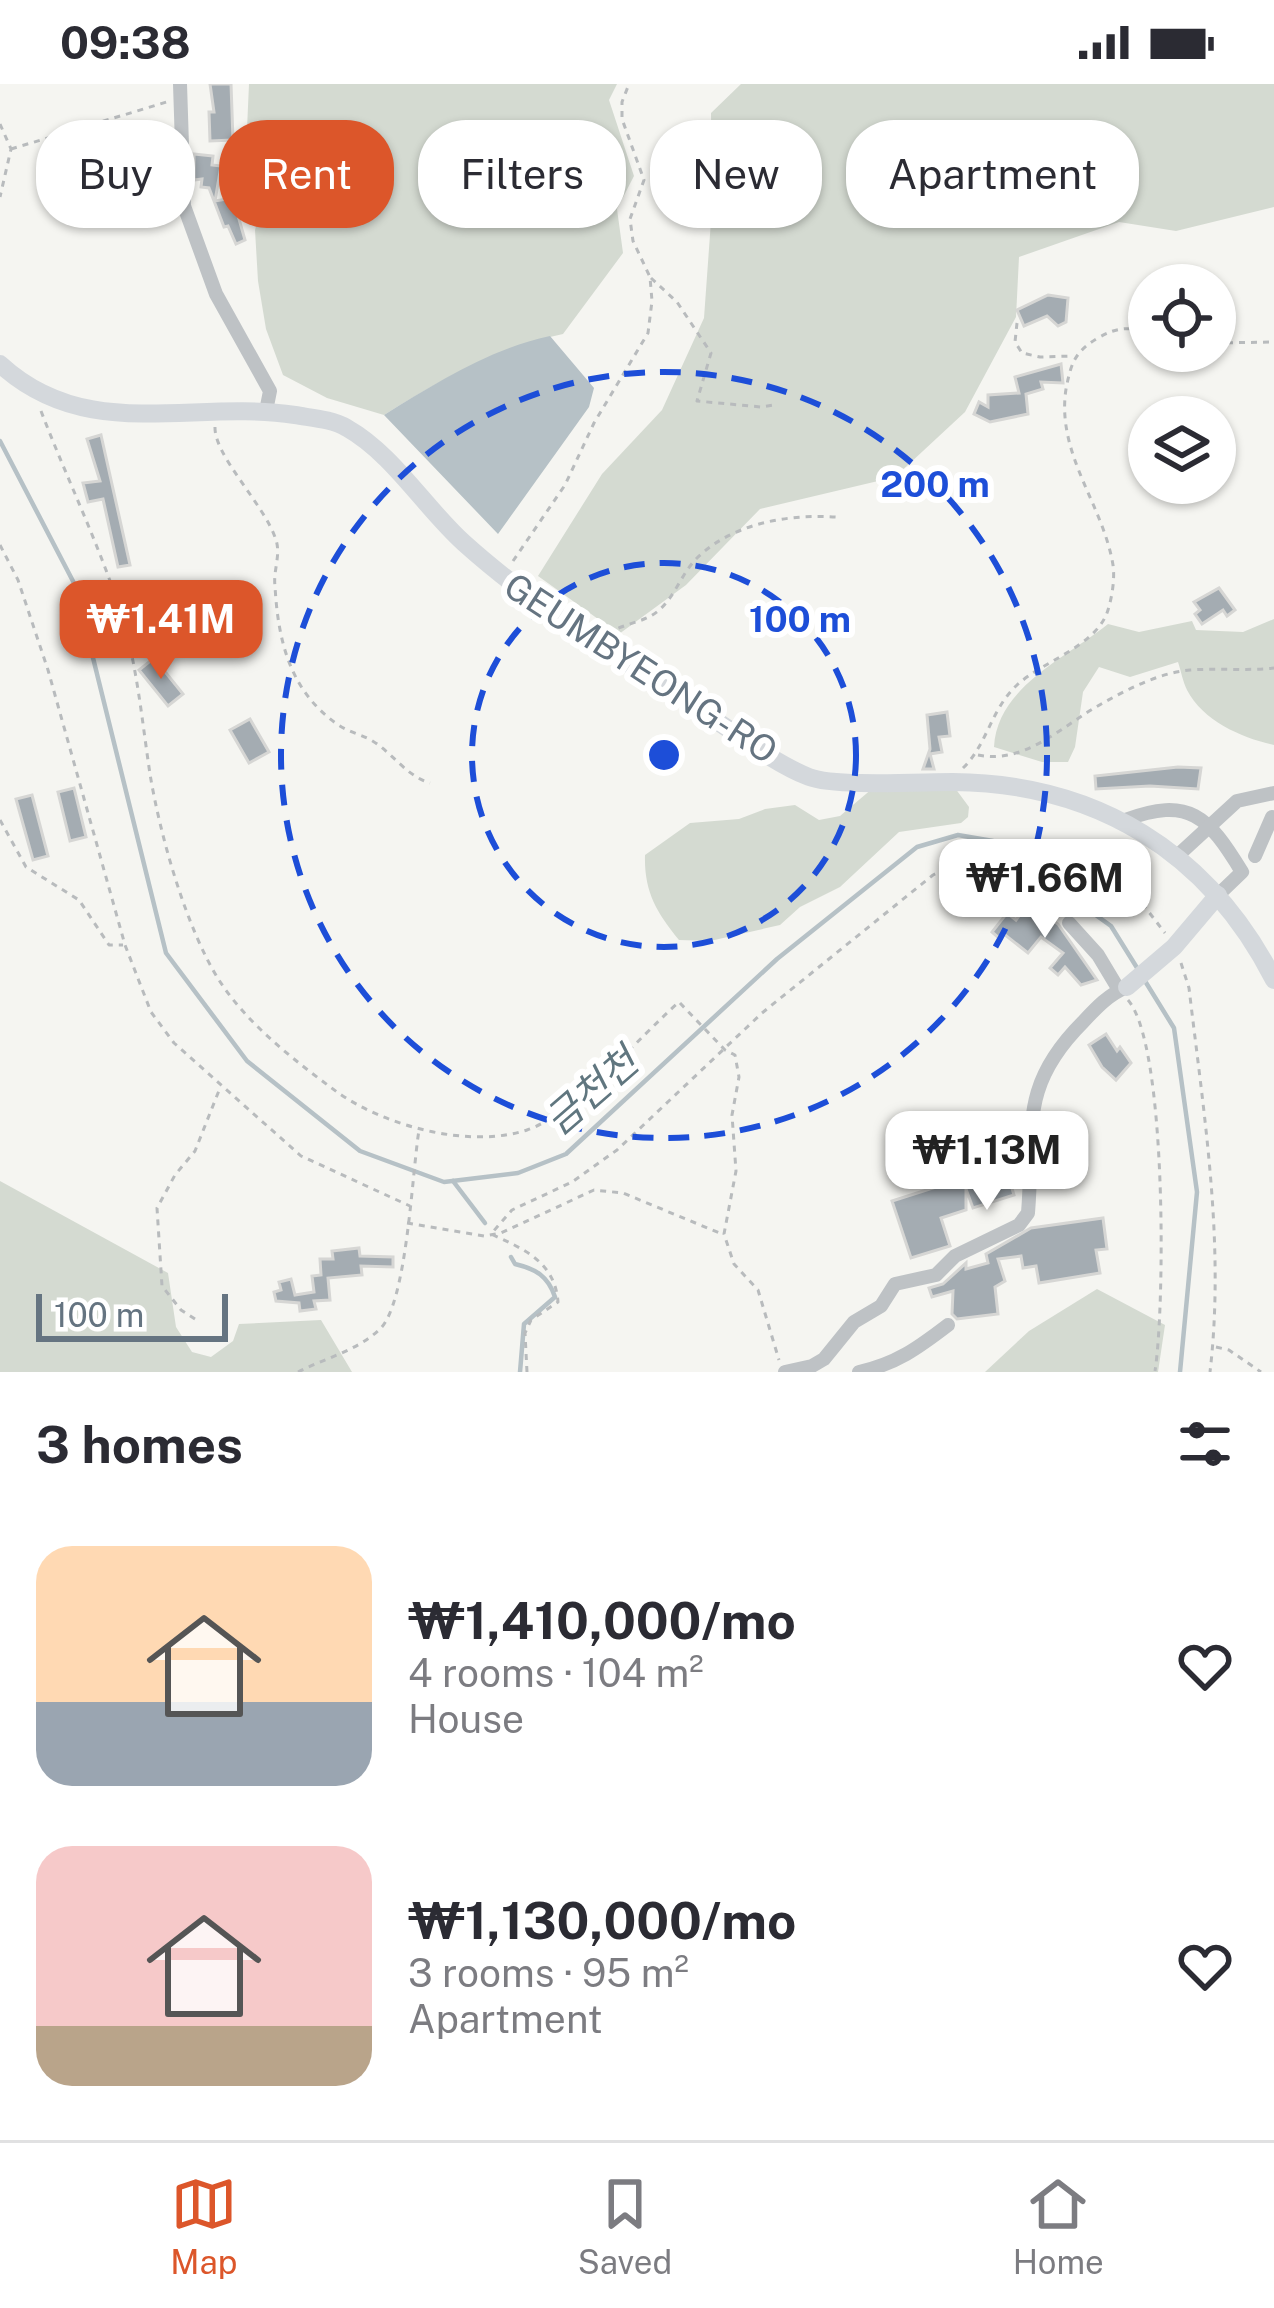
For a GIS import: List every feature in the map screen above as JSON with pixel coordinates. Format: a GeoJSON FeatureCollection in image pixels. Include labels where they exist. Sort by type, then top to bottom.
{"type":"FeatureCollection","features":[{"type":"Feature","properties":{"kind":"street"},"geometry":{"type":"LineString","coordinates":[[180,91],[184,206],[216,294],[270,391],[266,411]]}},
{"type":"Feature","properties":{"kind":"street","name":"GEUMBYEONG-RO"},"geometry":{"type":"LineString","coordinates":[[0,364],[34,392],[123,416],[266,411],[348,428],[502,578],[811,778],[996,783],[1055,794],[1124,820],[1218,895],[1274,980]]}},
{"type":"Feature","properties":{"kind":"street"},"geometry":{"type":"LineString","coordinates":[[785,1372],[808,1370],[824,1359],[854,1322],[881,1306],[895,1284],[936,1275],[956,1256],[1019,1225],[1028,1213],[1030,1119],[1045,1069],[1073,1031],[1167,952],[1256,856],[1273,819],[1269,795],[1237,801],[1175,858]]}},
{"type":"Feature","properties":{"kind":"street"},"geometry":{"type":"LineString","coordinates":[[1124,820],[1154,809],[1181,808],[1208,827],[1242,872]]}},
{"type":"Feature","properties":{"kind":"street"},"geometry":{"type":"LineString","coordinates":[[1256,856],[1274,855]]}},
{"type":"Feature","properties":{"kind":"street"},"geometry":{"type":"LineString","coordinates":[[1069,923],[1123,988]]}},
{"type":"Feature","properties":{"kind":"street"},"geometry":{"type":"LineString","coordinates":[[859,1372],[905,1357],[948,1325]]}},
{"type":"Feature","properties":{"kind":"path"},"geometry":{"type":"LineString","coordinates":[[629,84],[622,119],[644,180],[630,219],[633,241],[650,277],[677,302],[711,353],[697,401],[774,405]]}},
{"type":"Feature","properties":{"kind":"path"},"geometry":{"type":"LineString","coordinates":[[10,149],[180,91]]}},
{"type":"Feature","properties":{"kind":"path"},"geometry":{"type":"LineString","coordinates":[[0,124],[10,149],[0,196]]}},
{"type":"Feature","properties":{"kind":"path"},"geometry":{"type":"LineString","coordinates":[[502,578],[565,485],[594,423],[648,333],[650,277]]}},
{"type":"Feature","properties":{"kind":"path"},"geometry":{"type":"LineString","coordinates":[[1017,323],[1015,342],[1022,353],[1040,357],[1074,356],[1108,332],[1128,328]]}},
{"type":"Feature","properties":{"kind":"path"},"geometry":{"type":"LineString","coordinates":[[1236,343],[1274,342]]}},
{"type":"Feature","properties":{"kind":"path"},"geometry":{"type":"LineString","coordinates":[[949,782],[976,755],[995,710],[1018,684],[1094,632],[1106,618],[1113,563],[1066,434],[1064,404],[1074,356]]}},
{"type":"Feature","properties":{"kind":"path"},"geometry":{"type":"LineString","coordinates":[[34,392],[122,617],[159,826],[212,966],[250,1018],[358,1107],[420,1129],[498,1136],[529,1130],[559,1114],[679,1002],[735,1055],[739,1077],[733,1115],[736,1171],[724,1234],[734,1264],[758,1290],[769,1336],[785,1372]]}},
{"type":"Feature","properties":{"kind":"path"},"geometry":{"type":"LineString","coordinates":[[216,413],[215,438],[222,455],[250,488],[276,540],[274,578],[282,649],[298,684],[314,706],[343,728],[388,750],[415,779],[430,783]]}},
{"type":"Feature","properties":{"kind":"path"},"geometry":{"type":"LineString","coordinates":[[596,641],[619,627],[651,617],[665,605],[696,559],[721,541],[764,520],[836,517]]}},
{"type":"Feature","properties":{"kind":"path"},"geometry":{"type":"LineString","coordinates":[[0,545],[18,580],[48,670],[124,945],[152,1012],[174,1043],[301,1156],[410,1206]]}},
{"type":"Feature","properties":{"kind":"path"},"geometry":{"type":"LineString","coordinates":[[976,755],[996,759],[1024,751],[1102,703],[1159,677],[1191,670],[1274,668]]}},
{"type":"Feature","properties":{"kind":"path"},"geometry":{"type":"LineString","coordinates":[[0,820],[26,867],[80,900],[109,945],[124,945]]}},
{"type":"Feature","properties":{"kind":"path"},"geometry":{"type":"LineString","coordinates":[[1070,841],[1131,889],[1189,988],[1215,1208],[1210,1372]]}},
{"type":"Feature","properties":{"kind":"path"},"geometry":{"type":"LineString","coordinates":[[491,1234],[512,1210],[572,1182],[616,1150],[762,1013],[933,875],[953,865],[980,862],[997,869],[1069,923]]}},
{"type":"Feature","properties":{"kind":"path"},"geometry":{"type":"LineString","coordinates":[[1123,988],[1144,1039],[1160,1170],[1162,1299],[1155,1371]]}},
{"type":"Feature","properties":{"kind":"path"},"geometry":{"type":"LineString","coordinates":[[195,1319],[181,1310],[163,1286],[157,1208],[175,1174],[195,1151],[221,1087]]}},
{"type":"Feature","properties":{"kind":"path"},"geometry":{"type":"LineString","coordinates":[[298,1372],[360,1343],[386,1323],[392,1310],[420,1129]]}},
{"type":"Feature","properties":{"kind":"path"},"geometry":{"type":"LineString","coordinates":[[407,1222],[459,1234],[491,1234],[594,1190],[623,1193],[724,1234]]}},
{"type":"Feature","properties":{"kind":"path"},"geometry":{"type":"LineString","coordinates":[[491,1234],[535,1254],[557,1286],[558,1302],[531,1320],[525,1333],[527,1372]]}},
{"type":"Feature","properties":{"kind":"path"},"geometry":{"type":"LineString","coordinates":[[1213,1347],[1229,1350],[1261,1372]]}},
{"type":"Feature","properties":{"kind":"shaded area"},"geometry":{"type":"Polygon","coordinates":[[[249,84],[617,84],[609,100],[616,120],[418,120],[418,228],[620,228],[623,253],[563,334],[470,367],[384,415],[327,398],[283,375],[266,329],[255,230],[394,228],[394,120],[247,120],[249,84]]]}},
{"type":"Feature","properties":{"kind":"shaded area"},"geometry":{"type":"Polygon","coordinates":[[[741,84],[1274,84],[1274,207],[1176,231],[1139,225],[1139,120],[846,120],[846,228],[1102,228],[1019,257],[1016,317],[965,412],[895,477],[760,509],[686,585],[619,634],[538,576],[602,474],[662,410],[704,318],[710,228],[822,228],[822,120],[711,120],[711,113],[741,84]]]}},
{"type":"Feature","properties":{"kind":"shaded area"},"geometry":{"type":"Polygon","coordinates":[[[626,152],[634,176],[626,192],[626,152]]]}},
{"type":"Feature","properties":{"kind":"shaded area"},"geometry":{"type":"Polygon","coordinates":[[[550,336],[594,388],[589,407],[498,534],[384,415],[485,358],[550,336]]]}},
{"type":"Feature","properties":{"kind":"shaded area"},"geometry":{"type":"Polygon","coordinates":[[[1274,619],[1274,745],[1237,733],[1203,711],[1187,690],[1178,662],[1130,677],[1099,667],[1083,692],[1075,747],[1068,762],[1042,762],[994,747],[998,726],[1020,691],[1108,624],[1139,632],[1192,621],[1196,630],[1243,632],[1274,619]]]}},
{"type":"Feature","properties":{"kind":"shaded area"},"geometry":{"type":"Polygon","coordinates":[[[873,788],[955,788],[969,807],[968,817],[961,823],[899,832],[840,887],[800,907],[780,925],[710,941],[679,940],[658,910],[649,890],[645,855],[690,823],[739,819],[795,805],[819,820],[840,816],[873,788]]]}},
{"type":"Feature","properties":{"kind":"shaded area"},"geometry":{"type":"Polygon","coordinates":[[[0,1181],[168,1273],[176,1327],[192,1352],[211,1357],[233,1341],[239,1324],[321,1320],[352,1372],[0,1372],[0,1181]]]}},
{"type":"Feature","properties":{"kind":"shaded area"},"geometry":{"type":"Polygon","coordinates":[[[1097,1289],[1165,1325],[1158,1372],[985,1372],[1029,1331],[1097,1289]]]}},
{"type":"Feature","properties":{"kind":"building"},"geometry":{"type":"Polygon","coordinates":[[[210,84],[231,84],[232,120],[219,120],[219,141],[210,141],[209,112],[214,112],[210,84]]]}},
{"type":"Feature","properties":{"kind":"building"},"geometry":{"type":"Polygon","coordinates":[[[195,154],[213,156],[212,165],[219,166],[215,201],[219,200],[219,214],[209,188],[201,187],[202,179],[195,180],[195,154]]]}},
{"type":"Feature","properties":{"kind":"building"},"geometry":{"type":"Polygon","coordinates":[[[229,228],[242,228],[245,240],[236,244],[229,228]]]}},
{"type":"Feature","properties":{"kind":"building"},"geometry":{"type":"Polygon","coordinates":[[[1048,295],[1068,298],[1066,322],[1058,326],[1047,316],[1024,326],[1017,310],[1048,295]]]}},
{"type":"Feature","properties":{"kind":"building"},"geometry":{"type":"Polygon","coordinates":[[[1061,364],[1063,383],[1041,382],[1043,389],[1026,394],[1028,414],[990,422],[974,414],[979,402],[988,407],[988,395],[1019,393],[1015,377],[1061,364]]]}},
{"type":"Feature","properties":{"kind":"building"},"geometry":{"type":"Polygon","coordinates":[[[101,435],[130,565],[118,567],[103,499],[88,502],[83,483],[100,481],[87,439],[101,435]]]}},
{"type":"Feature","properties":{"kind":"building"},"geometry":{"type":"Polygon","coordinates":[[[1219,588],[1235,610],[1227,616],[1223,610],[1202,624],[1194,602],[1219,588]]]}},
{"type":"Feature","properties":{"kind":"building"},"geometry":{"type":"Polygon","coordinates":[[[154,658],[183,694],[168,706],[139,670],[154,658]]]}},
{"type":"Feature","properties":{"kind":"building"},"geometry":{"type":"Polygon","coordinates":[[[947,712],[950,736],[939,737],[942,752],[930,754],[934,769],[923,769],[930,749],[927,715],[947,712]]]}},
{"type":"Feature","properties":{"kind":"building"},"geometry":{"type":"Polygon","coordinates":[[[250,719],[269,752],[249,763],[230,730],[250,719]]]}},
{"type":"Feature","properties":{"kind":"building"},"geometry":{"type":"Polygon","coordinates":[[[1201,768],[1198,789],[1096,789],[1095,776],[1201,768]]]}},
{"type":"Feature","properties":{"kind":"building"},"geometry":{"type":"Polygon","coordinates":[[[74,788],[86,837],[70,841],[58,792],[74,788]]]}},
{"type":"Feature","properties":{"kind":"building"},"geometry":{"type":"Polygon","coordinates":[[[32,795],[48,856],[33,860],[16,799],[32,795]]]}},
{"type":"Feature","properties":{"kind":"building"},"geometry":{"type":"Polygon","coordinates":[[[1027,905],[1058,924],[1097,980],[1081,985],[1065,967],[1058,975],[1050,968],[1063,953],[1041,937],[1028,953],[1004,934],[1000,939],[992,932],[1007,913],[1016,920],[1027,905]]]}},
{"type":"Feature","properties":{"kind":"building"},"geometry":{"type":"Polygon","coordinates":[[[1106,1034],[1131,1063],[1116,1080],[1089,1045],[1106,1034]]]}},
{"type":"Feature","properties":{"kind":"building"},"geometry":{"type":"Polygon","coordinates":[[[1005,1165],[1014,1195],[973,1208],[966,1189],[966,1210],[941,1218],[950,1246],[911,1258],[892,1201],[1005,1165]]]}},
{"type":"Feature","properties":{"kind":"building"},"geometry":{"type":"Polygon","coordinates":[[[1103,1218],[1107,1249],[1096,1250],[1100,1273],[1039,1283],[1036,1266],[1023,1268],[1021,1256],[998,1259],[1005,1281],[995,1287],[998,1314],[957,1319],[952,1314],[953,1291],[932,1297],[929,1288],[943,1284],[966,1263],[966,1269],[988,1263],[986,1254],[1031,1228],[1103,1218]]]}},
{"type":"Feature","properties":{"kind":"building"},"geometry":{"type":"Polygon","coordinates":[[[359,1248],[360,1256],[393,1257],[393,1267],[361,1266],[362,1275],[328,1278],[330,1300],[314,1301],[316,1309],[300,1311],[299,1303],[276,1301],[279,1282],[291,1279],[295,1295],[314,1292],[312,1276],[321,1275],[320,1259],[333,1259],[332,1251],[359,1248]]]}},
{"type":"Feature","properties":{"kind":"waterway","name":"금천천"},"geometry":{"type":"LineString","coordinates":[[0,441],[75,585],[166,953],[247,1061],[360,1151],[444,1182],[518,1173],[566,1154],[777,959],[917,847],[958,835],[993,841],[1111,926],[1139,971]]}},
{"type":"Feature","properties":{"kind":"waterway","name":"금천천"},"geometry":{"type":"LineString","coordinates":[[1145,981],[1174,1028],[1197,1192],[1180,1372]]}},
{"type":"Feature","properties":{"kind":"waterway"},"geometry":{"type":"LineString","coordinates":[[453,1181],[485,1223]]}},
{"type":"Feature","properties":{"kind":"waterway"},"geometry":{"type":"LineString","coordinates":[[511,1257],[515,1264],[540,1274],[555,1297],[524,1324],[520,1372]]}}]}
